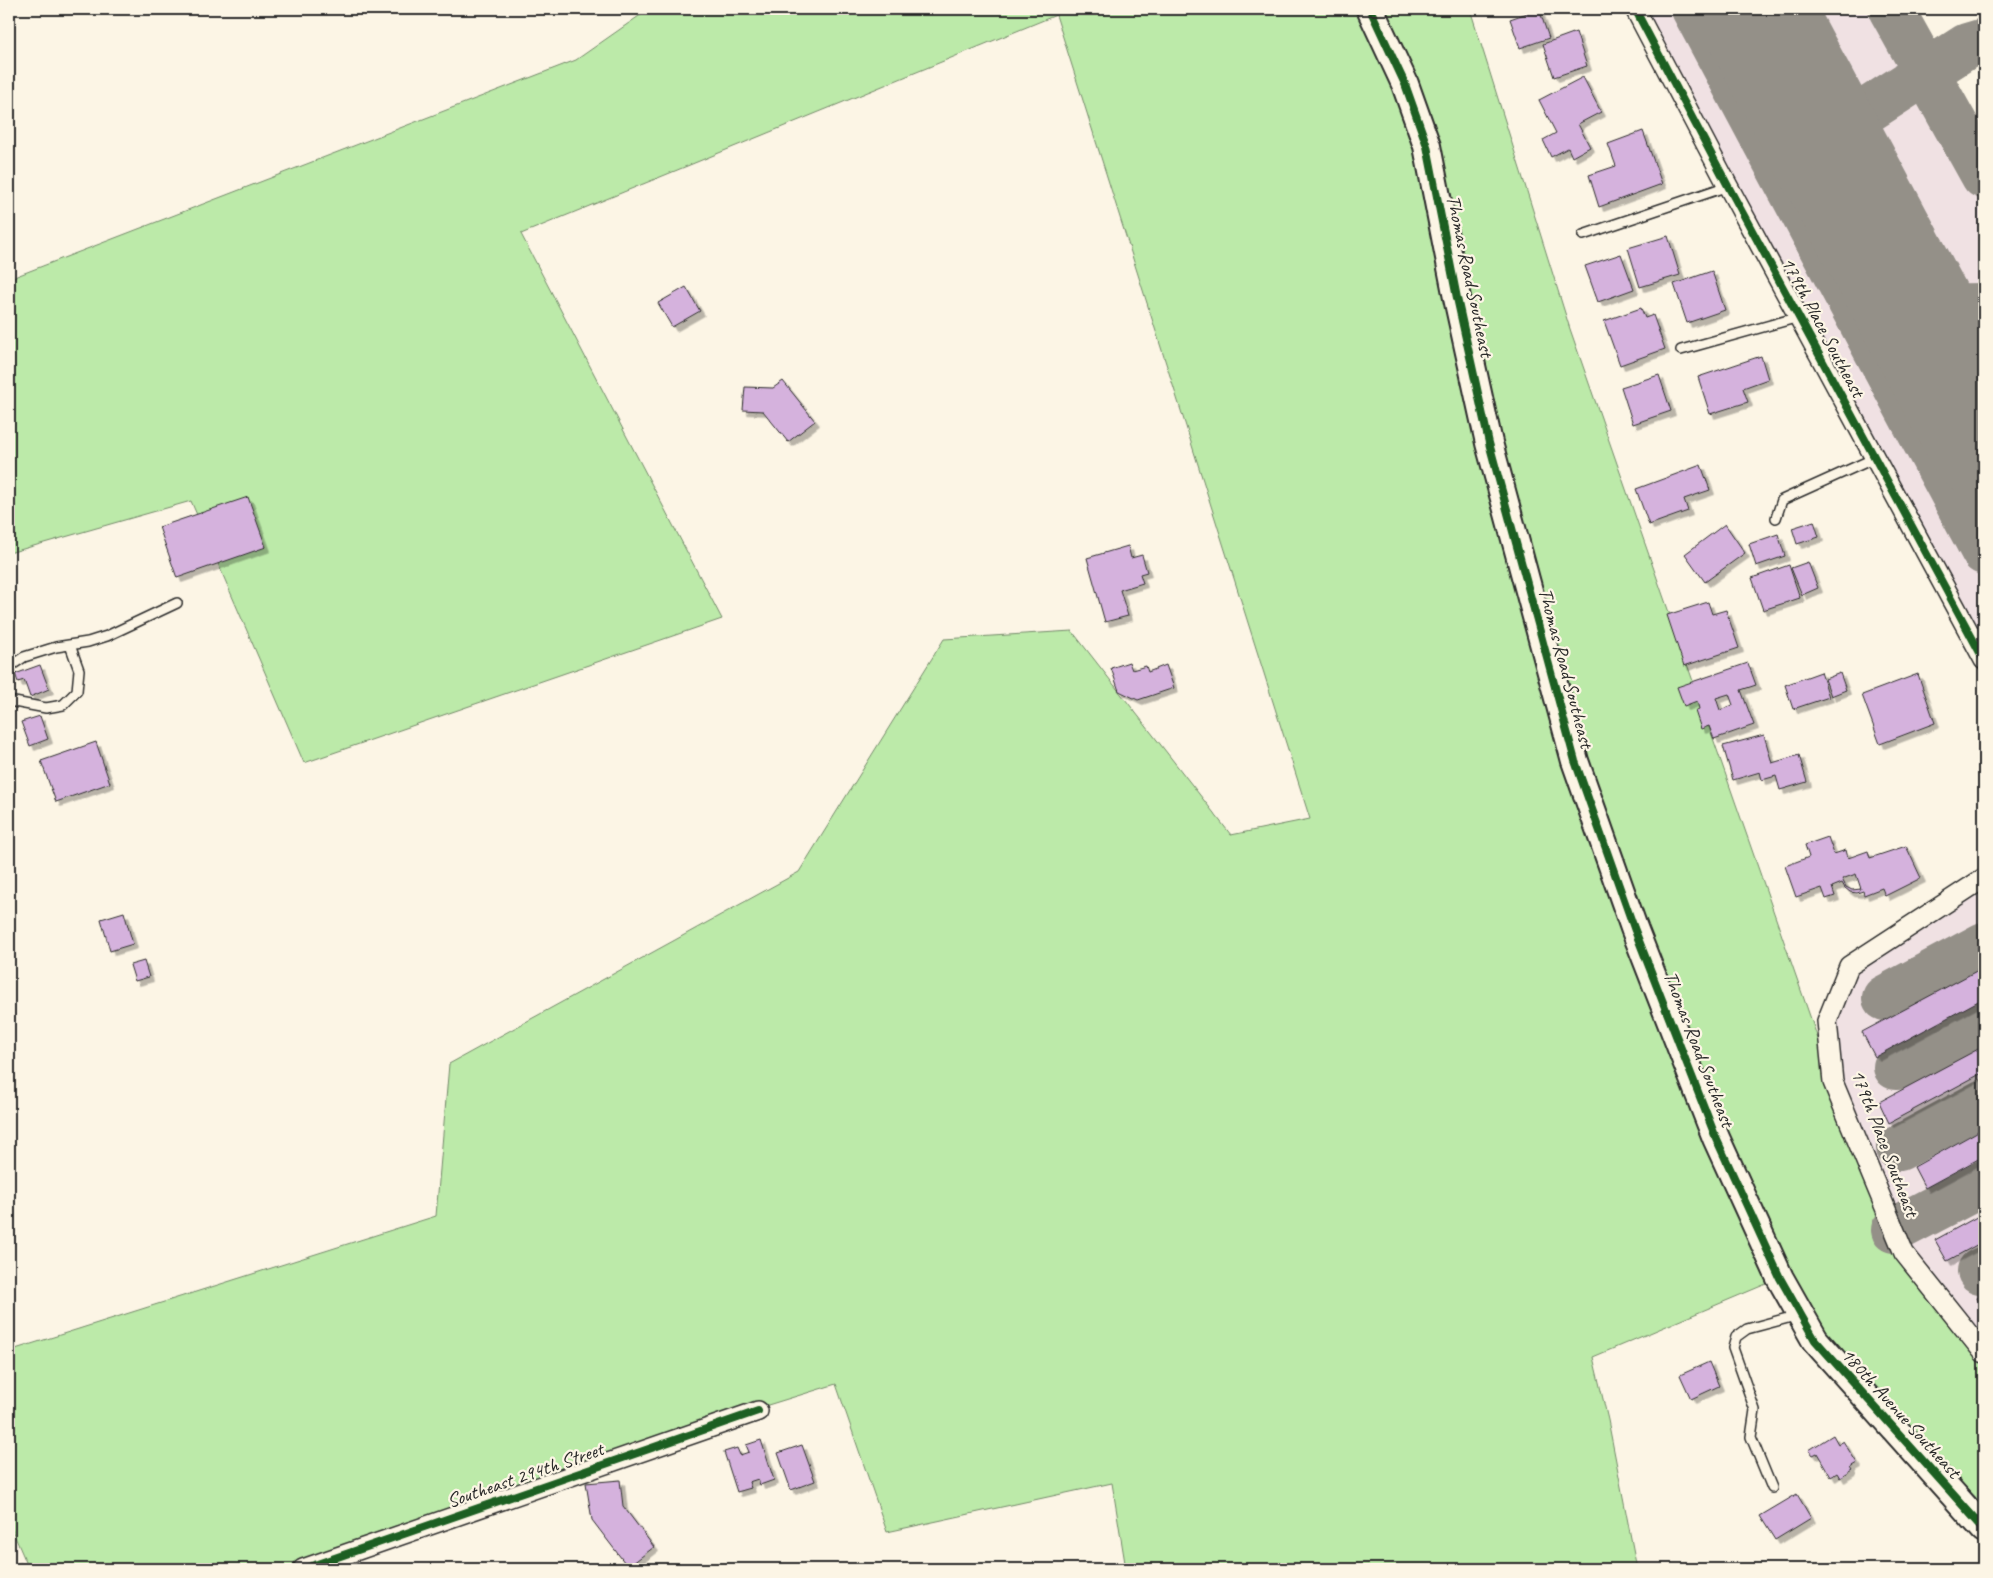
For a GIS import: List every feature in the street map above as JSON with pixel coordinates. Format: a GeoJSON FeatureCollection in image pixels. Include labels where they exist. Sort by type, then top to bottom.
{"type":"FeatureCollection","features":[{"type":"Feature","properties":{"kind":"street","name":"Thomas Road Southeast"},"geometry":{"type":"LineString","coordinates":[[1370,9],[1405,84],[1427,146],[1457,298],[1489,443],[1575,761],[1634,928],[1716,1138],[1780,1278],[1799,1314]]}},
{"type":"Feature","properties":{"kind":"street","name":"179th Place Southeast"},"geometry":{"type":"LineString","coordinates":[[1634,9],[1984,660]]}},
{"type":"Feature","properties":{"kind":"street","name":"179th Place Southeast"},"geometry":{"type":"LineString","coordinates":[[1984,878],[1849,966],[1827,1021],[1833,1082],[1904,1253],[1984,1353]]}},
{"type":"Feature","properties":{"kind":"street","name":"180th Avenue Southeast"},"geometry":{"type":"LineString","coordinates":[[1799,1314],[1815,1340],[1984,1529]]}},
{"type":"Feature","properties":{"kind":"street","name":"Southeast 294th Street"},"geometry":{"type":"LineString","coordinates":[[303,1569],[758,1411]]}},
{"type":"Feature","properties":{"kind":"lane"},"geometry":{"type":"LineString","coordinates":[[1583,235],[1728,186]]}},
{"type":"Feature","properties":{"kind":"lane"},"geometry":{"type":"LineString","coordinates":[[1680,350],[1799,317]]}},
{"type":"Feature","properties":{"kind":"lane"},"geometry":{"type":"LineString","coordinates":[[1776,518],[1782,500],[1875,458]]}},
{"type":"Feature","properties":{"kind":"lane"},"geometry":{"type":"LineString","coordinates":[[9,667],[24,657],[56,647],[88,642],[107,636],[177,602]]}},
{"type":"Feature","properties":{"kind":"lane"},"geometry":{"type":"LineString","coordinates":[[9,701],[46,708],[63,705],[78,691],[79,670],[70,645]]}},
{"type":"Feature","properties":{"kind":"lane"},"geometry":{"type":"LineString","coordinates":[[1772,1488],[1751,1437],[1755,1410],[1733,1348],[1736,1337],[1747,1329],[1799,1314]]}},
{"type":"Feature","properties":{"kind":"shaded area"},"geometry":{"type":"Polygon","coordinates":[[[1632,9],[1883,9],[1984,195],[1984,660],[1632,9]]]}},
{"type":"Feature","properties":{"kind":"shaded area"},"geometry":{"type":"Polygon","coordinates":[[[1984,878],[1984,1353],[1904,1253],[1833,1082],[1827,1021],[1849,966],[1984,878]]]}},
{"type":"Feature","properties":{"kind":"green space"},"geometry":{"type":"Polygon","coordinates":[[[649,9],[1470,9],[1570,329],[1833,1082],[1904,1253],[1984,1353],[1984,1506],[1825,1340],[1785,1276],[1593,1357],[1608,1420],[1637,1569],[1126,1569],[1112,1483],[887,1532],[836,1384],[742,1413],[291,1569],[29,1569],[9,1523],[9,1351],[436,1216],[449,1064],[799,872],[944,639],[1072,631],[1231,835],[1310,819],[1056,15],[521,234],[722,619],[304,763],[191,501],[9,553],[9,279],[576,60],[649,9]]]}},
{"type":"Feature","properties":{"kind":"building"},"geometry":{"type":"Polygon","coordinates":[[[1539,9],[1549,38],[1520,48],[1510,19],[1539,9]]]}},
{"type":"Feature","properties":{"kind":"building"},"geometry":{"type":"Polygon","coordinates":[[[1576,32],[1587,66],[1554,77],[1543,44],[1576,32]]]}},
{"type":"Feature","properties":{"kind":"building"},"geometry":{"type":"Polygon","coordinates":[[[1583,77],[1601,112],[1578,124],[1590,147],[1572,157],[1568,148],[1551,157],[1543,140],[1556,133],[1539,100],[1583,77]]]}},
{"type":"Feature","properties":{"kind":"building"},"geometry":{"type":"Polygon","coordinates":[[[1643,131],[1662,184],[1599,207],[1589,175],[1616,166],[1608,144],[1643,131]]]}},
{"type":"Feature","properties":{"kind":"building"},"geometry":{"type":"Polygon","coordinates":[[[1668,236],[1680,275],[1640,287],[1628,248],[1668,236]]]}},
{"type":"Feature","properties":{"kind":"building"},"geometry":{"type":"Polygon","coordinates":[[[1621,254],[1634,289],[1598,302],[1585,266],[1621,254]]]}},
{"type":"Feature","properties":{"kind":"building"},"geometry":{"type":"Polygon","coordinates":[[[1712,271],[1725,310],[1687,323],[1674,284],[1712,271]]]}},
{"type":"Feature","properties":{"kind":"building"},"geometry":{"type":"Polygon","coordinates":[[[686,287],[700,311],[672,327],[658,303],[686,287]]]}},
{"type":"Feature","properties":{"kind":"building"},"geometry":{"type":"Polygon","coordinates":[[[1641,308],[1645,318],[1653,315],[1665,349],[1620,365],[1604,321],[1641,308]]]}},
{"type":"Feature","properties":{"kind":"building"},"geometry":{"type":"Polygon","coordinates":[[[1761,356],[1768,379],[1743,388],[1748,402],[1710,414],[1698,377],[1761,356]]]}},
{"type":"Feature","properties":{"kind":"building"},"geometry":{"type":"Polygon","coordinates":[[[1659,375],[1671,411],[1633,424],[1621,387],[1659,375]]]}},
{"type":"Feature","properties":{"kind":"building"},"geometry":{"type":"Polygon","coordinates":[[[783,381],[815,421],[788,442],[763,411],[743,410],[745,387],[773,388],[783,381]]]}},
{"type":"Feature","properties":{"kind":"building"},"geometry":{"type":"Polygon","coordinates":[[[1701,465],[1710,490],[1684,499],[1688,511],[1649,525],[1636,489],[1701,465]]]}},
{"type":"Feature","properties":{"kind":"building"},"geometry":{"type":"Polygon","coordinates":[[[248,497],[266,547],[177,578],[159,527],[248,497]]]}},
{"type":"Feature","properties":{"kind":"building"},"geometry":{"type":"Polygon","coordinates":[[[1814,521],[1819,537],[1797,544],[1792,528],[1814,521]]]}},
{"type":"Feature","properties":{"kind":"building"},"geometry":{"type":"Polygon","coordinates":[[[1725,524],[1745,553],[1705,582],[1685,554],[1725,524]]]}},
{"type":"Feature","properties":{"kind":"building"},"geometry":{"type":"Polygon","coordinates":[[[1778,534],[1785,556],[1756,566],[1749,544],[1778,534]]]}},
{"type":"Feature","properties":{"kind":"building"},"geometry":{"type":"Polygon","coordinates":[[[1128,546],[1131,558],[1142,555],[1147,572],[1140,574],[1143,583],[1120,590],[1128,616],[1105,622],[1087,558],[1128,546]]]}},
{"type":"Feature","properties":{"kind":"building"},"geometry":{"type":"Polygon","coordinates":[[[1808,562],[1818,588],[1802,595],[1791,568],[1808,562]]]}},
{"type":"Feature","properties":{"kind":"building"},"geometry":{"type":"Polygon","coordinates":[[[1789,565],[1800,598],[1763,610],[1752,578],[1789,565]]]}},
{"type":"Feature","properties":{"kind":"building"},"geometry":{"type":"Polygon","coordinates":[[[1708,602],[1712,614],[1726,610],[1739,648],[1684,666],[1667,615],[1708,602]]]}},
{"type":"Feature","properties":{"kind":"building"},"geometry":{"type":"Polygon","coordinates":[[[1129,662],[1132,670],[1146,666],[1148,672],[1166,665],[1174,688],[1138,700],[1119,691],[1111,668],[1129,662]]]}},
{"type":"Feature","properties":{"kind":"building"},"geometry":{"type":"Polygon","coordinates":[[[1748,663],[1756,685],[1741,690],[1754,725],[1714,739],[1709,726],[1701,729],[1695,711],[1699,709],[1697,701],[1684,706],[1677,687],[1748,663]],[[1729,694],[1716,698],[1720,710],[1733,705],[1729,694]]]}},
{"type":"Feature","properties":{"kind":"building"},"geometry":{"type":"Polygon","coordinates":[[[40,665],[49,689],[30,697],[24,680],[18,682],[15,674],[40,665]]]}},
{"type":"Feature","properties":{"kind":"building"},"geometry":{"type":"Polygon","coordinates":[[[1821,672],[1829,697],[1793,709],[1785,685],[1821,672]]]}},
{"type":"Feature","properties":{"kind":"building"},"geometry":{"type":"Polygon","coordinates":[[[1840,673],[1846,690],[1831,696],[1825,679],[1840,673]]]}},
{"type":"Feature","properties":{"kind":"building"},"geometry":{"type":"Polygon","coordinates":[[[1918,674],[1935,723],[1880,744],[1862,695],[1918,674]]]}},
{"type":"Feature","properties":{"kind":"building"},"geometry":{"type":"Polygon","coordinates":[[[40,716],[48,739],[30,746],[21,722],[40,716]]]}},
{"type":"Feature","properties":{"kind":"building"},"geometry":{"type":"Polygon","coordinates":[[[1764,735],[1772,763],[1799,755],[1807,782],[1780,790],[1776,776],[1762,780],[1760,772],[1733,780],[1723,746],[1764,735]]]}},
{"type":"Feature","properties":{"kind":"building"},"geometry":{"type":"Polygon","coordinates":[[[96,742],[110,783],[56,802],[41,761],[96,742]]]}},
{"type":"Feature","properties":{"kind":"building"},"geometry":{"type":"Polygon","coordinates":[[[1828,837],[1834,854],[1846,850],[1848,858],[1868,851],[1870,858],[1906,846],[1921,878],[1885,896],[1882,888],[1864,895],[1863,891],[1857,893],[1850,892],[1842,883],[1832,887],[1835,896],[1826,899],[1822,888],[1796,897],[1785,866],[1809,857],[1805,845],[1828,837]],[[1856,874],[1842,879],[1846,887],[1852,890],[1861,889],[1856,874]]]}},
{"type":"Feature","properties":{"kind":"building"},"geometry":{"type":"Polygon","coordinates":[[[124,912],[133,944],[110,951],[101,919],[124,912]]]}},
{"type":"Feature","properties":{"kind":"building"},"geometry":{"type":"Polygon","coordinates":[[[144,961],[149,977],[135,981],[130,965],[144,961]]]}},
{"type":"Feature","properties":{"kind":"building"},"geometry":{"type":"Polygon","coordinates":[[[1984,967],[1984,998],[1875,1057],[1862,1032],[1984,967]]]}},
{"type":"Feature","properties":{"kind":"building"},"geometry":{"type":"Polygon","coordinates":[[[1984,1046],[1984,1072],[1889,1123],[1879,1102],[1984,1046]]]}},
{"type":"Feature","properties":{"kind":"building"},"geometry":{"type":"Polygon","coordinates":[[[1984,1128],[1984,1156],[1925,1188],[1914,1167],[1984,1128]]]}},
{"type":"Feature","properties":{"kind":"building"},"geometry":{"type":"Polygon","coordinates":[[[1984,1213],[1984,1241],[1947,1261],[1935,1240],[1984,1213]]]}},
{"type":"Feature","properties":{"kind":"building"},"geometry":{"type":"Polygon","coordinates":[[[1984,1294],[1984,1312],[1977,1298],[1984,1294]]]}},
{"type":"Feature","properties":{"kind":"building"},"geometry":{"type":"Polygon","coordinates":[[[1709,1362],[1719,1386],[1691,1399],[1680,1375],[1709,1362]]]}},
{"type":"Feature","properties":{"kind":"building"},"geometry":{"type":"Polygon","coordinates":[[[1833,1435],[1838,1444],[1843,1441],[1857,1463],[1850,1467],[1852,1470],[1840,1478],[1837,1473],[1831,1477],[1817,1453],[1813,1455],[1809,1450],[1833,1435]]]}},
{"type":"Feature","properties":{"kind":"building"},"geometry":{"type":"Polygon","coordinates":[[[761,1440],[774,1480],[760,1485],[758,1479],[749,1482],[751,1488],[737,1492],[724,1452],[737,1448],[740,1455],[749,1452],[746,1445],[761,1440]]]}},
{"type":"Feature","properties":{"kind":"building"},"geometry":{"type":"Polygon","coordinates":[[[802,1445],[815,1481],[791,1490],[778,1453],[802,1445]]]}},
{"type":"Feature","properties":{"kind":"building"},"geometry":{"type":"Polygon","coordinates":[[[620,1480],[623,1506],[654,1547],[628,1567],[592,1520],[586,1483],[620,1480]]]}},
{"type":"Feature","properties":{"kind":"building"},"geometry":{"type":"Polygon","coordinates":[[[1797,1494],[1811,1518],[1775,1540],[1760,1516],[1797,1494]]]}},
{"type":"Feature","properties":{"kind":"building"},"geometry":{"type":"Polygon","coordinates":[[[21,1563],[22,1569],[9,1569],[9,1566],[21,1563]]]}},
{"type":"Feature","properties":{"kind":"taxiway"},"geometry":{"type":"LineString","coordinates":[[1694,9],[1984,552]]}},
{"type":"Feature","properties":{"kind":"taxiway"},"geometry":{"type":"LineString","coordinates":[[1891,9],[1984,176]]}},
{"type":"Feature","properties":{"kind":"taxiway"},"geometry":{"type":"LineString","coordinates":[[1777,164],[1823,139],[1967,46],[1984,41]]}},
{"type":"Feature","properties":{"kind":"taxiway"},"geometry":{"type":"LineString","coordinates":[[1913,307],[1984,306]]}},
{"type":"Feature","properties":{"kind":"taxiway"},"geometry":{"type":"LineString","coordinates":[[1885,998],[1984,945]]}},
{"type":"Feature","properties":{"kind":"taxiway"},"geometry":{"type":"LineString","coordinates":[[1896,1067],[1984,1021]]}},
{"type":"Feature","properties":{"kind":"taxiway"},"geometry":{"type":"LineString","coordinates":[[1899,1148],[1984,1102]]}},
{"type":"Feature","properties":{"kind":"taxiway"},"geometry":{"type":"LineString","coordinates":[[1894,1230],[1984,1183]]}},
{"type":"Feature","properties":{"kind":"taxiway"},"geometry":{"type":"LineString","coordinates":[[1980,1271],[1984,1269]]}},
{"type":"Feature","properties":{"kind":"runway"},"geometry":{"type":"LineString","coordinates":[[1754,9],[1984,440]]}},
{"type":"Feature","properties":{"kind":"cycle path"},"geometry":{"type":"LineString","coordinates":[[1370,9],[1405,84],[1427,146],[1457,298],[1489,443],[1575,761],[1634,928],[1716,1138],[1780,1278],[1815,1340],[1984,1529]]}},
{"type":"Feature","properties":{"kind":"cycle path"},"geometry":{"type":"LineString","coordinates":[[1635,9],[1728,186],[1984,660]]}},
{"type":"Feature","properties":{"kind":"cycle path"},"geometry":{"type":"LineString","coordinates":[[303,1569],[758,1411]]}}]}
